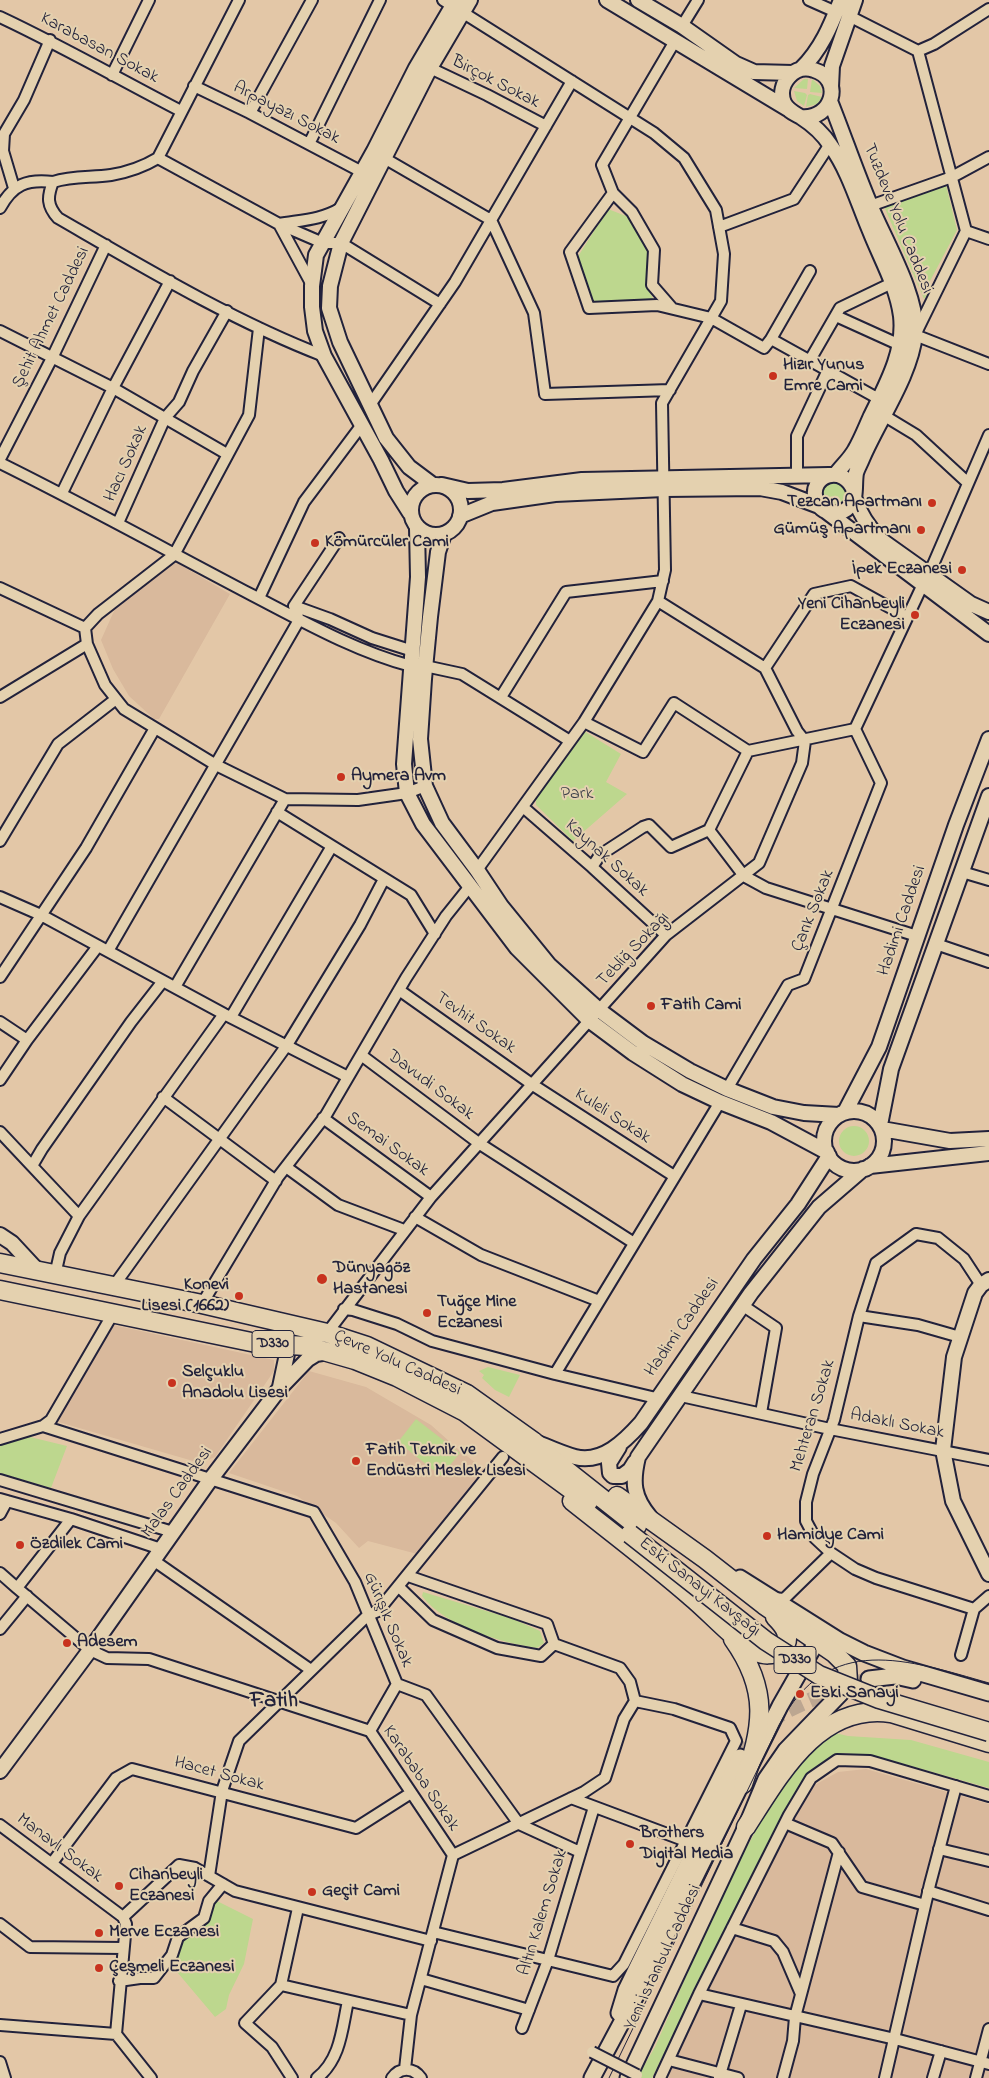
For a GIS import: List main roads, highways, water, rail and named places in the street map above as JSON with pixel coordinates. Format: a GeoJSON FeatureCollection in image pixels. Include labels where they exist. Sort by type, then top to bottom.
{"type":"FeatureCollection","features":[{"type":"Feature","properties":{"kind":"highway","name":"Çevre Yolu Caddesi"},"geometry":{"type":"LineString","coordinates":[[0,1263],[202,1304],[327,1333],[367,1346],[466,1394],[529,1448]]}},
{"type":"Feature","properties":{"kind":"highway","name":"Çevre Yolu Caddesi"},"geometry":{"type":"LineString","coordinates":[[0,1290],[26,1297],[116,1312],[256,1343],[306,1346],[355,1360],[398,1377],[556,1462],[640,1527]]}},
{"type":"Feature","properties":{"kind":"highway"},"geometry":{"type":"LineString","coordinates":[[529,1448],[569,1499],[757,1652],[776,1654],[785,1645],[787,1633],[768,1601]]}},
{"type":"Feature","properties":{"kind":"highway"},"geometry":{"type":"LineString","coordinates":[[640,1527],[705,1559],[768,1601],[844,1661],[848,1670],[848,1682]]}},
{"type":"Feature","properties":{"kind":"highway","name":"Eski Sanayi Kavşağı"},"geometry":{"type":"LineString","coordinates":[[640,1527],[758,1621],[816,1660],[881,1690],[989,1721]]}},
{"type":"Feature","properties":{"kind":"highway","name":"Eski Sanayi Kavşağı"},"geometry":{"type":"LineString","coordinates":[[640,1527],[766,1641],[819,1675],[879,1700],[989,1732]]}},
{"type":"Feature","properties":{"kind":"highway"},"geometry":{"type":"LineString","coordinates":[[722,1625],[749,1664],[755,1677],[759,1700],[758,1734],[742,1784]]}},
{"type":"Feature","properties":{"kind":"highway"},"geometry":{"type":"LineString","coordinates":[[746,1827],[782,1773],[802,1748],[826,1728],[851,1716],[877,1712],[891,1713],[989,1743]]}},
{"type":"Feature","properties":{"kind":"main road"},"geometry":{"type":"LineString","coordinates":[[457,3],[430,68],[341,243],[330,286],[330,308],[340,342],[386,438],[408,467],[437,485],[455,493],[461,508],[460,516],[452,530],[444,534],[430,535],[418,528],[414,523],[410,512],[396,491],[324,356],[315,331],[312,286],[316,256],[416,68],[457,3],[476,0]]}},
{"type":"Feature","properties":{"kind":"main road"},"geometry":{"type":"LineString","coordinates":[[607,0],[801,117],[816,116],[822,113],[830,94],[832,66],[842,9]]}},
{"type":"Feature","properties":{"kind":"main road"},"geometry":{"type":"LineString","coordinates":[[638,0],[682,26],[736,64],[754,72],[797,71],[807,68],[819,72],[824,76],[830,94]]}},
{"type":"Feature","properties":{"kind":"main road"},"geometry":{"type":"LineString","coordinates":[[788,108],[784,101],[783,85],[810,60],[842,9],[855,0]]}},
{"type":"Feature","properties":{"kind":"main road","name":"Tuzdeve Yolu Caddesi"},"geometry":{"type":"LineString","coordinates":[[830,94],[870,206],[910,298],[915,318],[915,335],[905,370],[856,473],[854,494]]}},
{"type":"Feature","properties":{"kind":"main road","name":"Tuzdeve Yolu Caddesi"},"geometry":{"type":"LineString","coordinates":[[801,117],[830,144],[844,166],[892,283],[901,318],[900,345],[896,362],[854,451],[833,474]]}},
{"type":"Feature","properties":{"kind":"main road"},"geometry":{"type":"LineString","coordinates":[[833,474],[819,481],[816,487],[815,493],[822,508],[926,579],[989,612]]}},
{"type":"Feature","properties":{"kind":"main road"},"geometry":{"type":"LineString","coordinates":[[460,516],[492,503],[555,494],[664,484],[833,474],[848,479],[859,513],[881,540],[989,634]]}},
{"type":"Feature","properties":{"kind":"main road"},"geometry":{"type":"LineString","coordinates":[[410,512],[414,497],[419,491],[437,485],[476,491],[502,490],[582,480],[760,488],[782,492],[836,513],[843,512],[852,503],[854,494]]}},
{"type":"Feature","properties":{"kind":"main road"},"geometry":{"type":"LineString","coordinates":[[418,528],[418,577],[413,651],[418,666],[420,739],[425,786],[442,823],[501,906],[549,965],[599,1010],[643,1043],[690,1071],[727,1089],[773,1107],[804,1113],[842,1114],[855,1111],[865,1112],[881,1127],[950,1141],[989,1139]]}},
{"type":"Feature","properties":{"kind":"main road"},"geometry":{"type":"LineString","coordinates":[[444,534],[438,552],[418,666],[404,764],[408,793],[422,824],[517,948],[590,1021],[649,1064],[682,1084],[720,1102],[771,1122],[828,1154],[836,1164],[845,1169],[855,1171],[989,1153]]}},
{"type":"Feature","properties":{"kind":"main road","name":"Hadimi Caddesi"},"geometry":{"type":"LineString","coordinates":[[842,1114],[879,1047],[956,826],[989,739]]}},
{"type":"Feature","properties":{"kind":"main road"},"geometry":{"type":"LineString","coordinates":[[867,1168],[881,1154],[884,1146],[881,1127],[891,1069],[989,796]]}},
{"type":"Feature","properties":{"kind":"main road"},"geometry":{"type":"LineString","coordinates":[[828,1154],[825,1134],[828,1126],[842,1114]]}},
{"type":"Feature","properties":{"kind":"main road","name":"Hadimi Caddesi"},"geometry":{"type":"LineString","coordinates":[[529,1448],[584,1459],[606,1453],[621,1445],[641,1423],[656,1398],[754,1259],[798,1204],[828,1154]]}},
{"type":"Feature","properties":{"kind":"main road","name":"Hadimi Caddesi"},"geometry":{"type":"LineString","coordinates":[[640,1527],[642,1506],[635,1492],[634,1476],[638,1457],[742,1305],[820,1207],[867,1168]]}},
{"type":"Feature","properties":{"kind":"main road"},"geometry":{"type":"LineString","coordinates":[[0,1235],[47,1273]]}},
{"type":"Feature","properties":{"kind":"main road"},"geometry":{"type":"LineString","coordinates":[[985,1283],[974,1293],[954,1358],[943,1450],[953,1501],[989,1574]]}},
{"type":"Feature","properties":{"kind":"main road"},"geometry":{"type":"LineString","coordinates":[[256,1343],[280,1348],[287,1354],[280,1388]]}},
{"type":"Feature","properties":{"kind":"main road","name":"Malas Caddesi"},"geometry":{"type":"LineString","coordinates":[[0,1771],[90,1650],[173,1532],[214,1481],[280,1388],[308,1359],[316,1354],[330,1352]]}},
{"type":"Feature","properties":{"kind":"main road"},"geometry":{"type":"LineString","coordinates":[[621,1445],[609,1463],[608,1470],[613,1476],[618,1477],[626,1474],[638,1457]]}},
{"type":"Feature","properties":{"kind":"main road"},"geometry":{"type":"LineString","coordinates":[[768,1601],[864,1653],[903,1668],[989,1693]]}},
{"type":"Feature","properties":{"kind":"main road","name":"Yeni İstanbul Caddesi"},"geometry":{"type":"LineString","coordinates":[[592,2078],[780,1706],[817,1641]]}},
{"type":"Feature","properties":{"kind":"main road"},"geometry":{"type":"LineString","coordinates":[[869,1679],[885,1677],[905,1678],[989,1703]]}},
{"type":"Feature","properties":{"kind":"main road","name":"Yeni İstanbul Caddesi"},"geometry":{"type":"LineString","coordinates":[[633,2076],[761,1790],[776,1764],[794,1741],[841,1693],[848,1682]]}},
{"type":"Feature","properties":{"kind":"main road","name":"Yeni İstanbul Caddesi"},"geometry":{"type":"LineString","coordinates":[[610,2044],[626,1990],[740,1757]]}},
{"type":"Feature","properties":{"kind":"tunnel"},"geometry":{"type":"LineString","coordinates":[[740,1757],[749,1742],[770,1721],[797,1706],[869,1679]]}},
{"type":"Feature","properties":{"kind":"tram line"},"geometry":{"type":"LineString","coordinates":[[609,2078],[779,1725],[799,1695],[821,1676],[846,1664],[872,1660],[900,1661],[959,1674],[989,1683]]}},
{"type":"Feature","properties":{"kind":"place","name":"Hızır Yunus Emre Cami"},"geometry":{"type":"Point","coordinates":[773,376]}},
{"type":"Feature","properties":{"kind":"place","name":"Tezcan Apartmanı"},"geometry":{"type":"Point","coordinates":[932,503]}},
{"type":"Feature","properties":{"kind":"place","name":"Gümüş Apartmanı"},"geometry":{"type":"Point","coordinates":[921,530]}},
{"type":"Feature","properties":{"kind":"place","name":"Kömürcüler Cami"},"geometry":{"type":"Point","coordinates":[315,543]}},
{"type":"Feature","properties":{"kind":"place","name":"İpek Eczanesi"},"geometry":{"type":"Point","coordinates":[962,570]}},
{"type":"Feature","properties":{"kind":"place","name":"Yeni Cihanbeyli Eczanesi"},"geometry":{"type":"Point","coordinates":[915,615]}},
{"type":"Feature","properties":{"kind":"place","name":"Aymera Avm"},"geometry":{"type":"Point","coordinates":[341,777]}},
{"type":"Feature","properties":{"kind":"place","name":"Fatih Cami"},"geometry":{"type":"Point","coordinates":[651,1006]}},
{"type":"Feature","properties":{"kind":"place","name":"Dünyagöz Hastanesi"},"geometry":{"type":"Point","coordinates":[322,1279]}},
{"type":"Feature","properties":{"kind":"place","name":"Konevi Lisesi (1662)"},"geometry":{"type":"Point","coordinates":[239,1296]}},
{"type":"Feature","properties":{"kind":"place","name":"Tuğçe Mine Eczanesi"},"geometry":{"type":"Point","coordinates":[427,1313]}},
{"type":"Feature","properties":{"kind":"place","name":"Selçuklu Anadolu Lisesi"},"geometry":{"type":"Point","coordinates":[172,1383]}},
{"type":"Feature","properties":{"kind":"place","name":"Fatih Teknik ve Endüstri Meslek Lisesi"},"geometry":{"type":"Point","coordinates":[356,1461]}},
{"type":"Feature","properties":{"kind":"place","name":"Hamidye Cami"},"geometry":{"type":"Point","coordinates":[767,1536]}},
{"type":"Feature","properties":{"kind":"place","name":"Özdilek Cami"},"geometry":{"type":"Point","coordinates":[20,1545]}},
{"type":"Feature","properties":{"kind":"place","name":"Adesem"},"geometry":{"type":"Point","coordinates":[67,1643]}},
{"type":"Feature","properties":{"kind":"place","name":"Eski Sanayi"},"geometry":{"type":"Point","coordinates":[800,1694]}},
{"type":"Feature","properties":{"kind":"place","name":"Brothers Digital Media"},"geometry":{"type":"Point","coordinates":[630,1844]}},
{"type":"Feature","properties":{"kind":"place","name":"Cihanbeyli Eczanesi"},"geometry":{"type":"Point","coordinates":[119,1886]}},
{"type":"Feature","properties":{"kind":"place","name":"Geçit Cami"},"geometry":{"type":"Point","coordinates":[312,1892]}},
{"type":"Feature","properties":{"kind":"place","name":"Merve Eczanesi"},"geometry":{"type":"Point","coordinates":[99,1933]}},
{"type":"Feature","properties":{"kind":"place","name":"Çeşmeli Eczanesi"},"geometry":{"type":"Point","coordinates":[99,1968]}},
{"type":"Feature","properties":{"kind":"district","name":"Fatih"},"geometry":{"type":"Point","coordinates":[274,1702]}},
{"type":"Feature","properties":{"kind":"park label","name":"Park"},"geometry":{"type":"Point","coordinates":[577,795]}}]}
